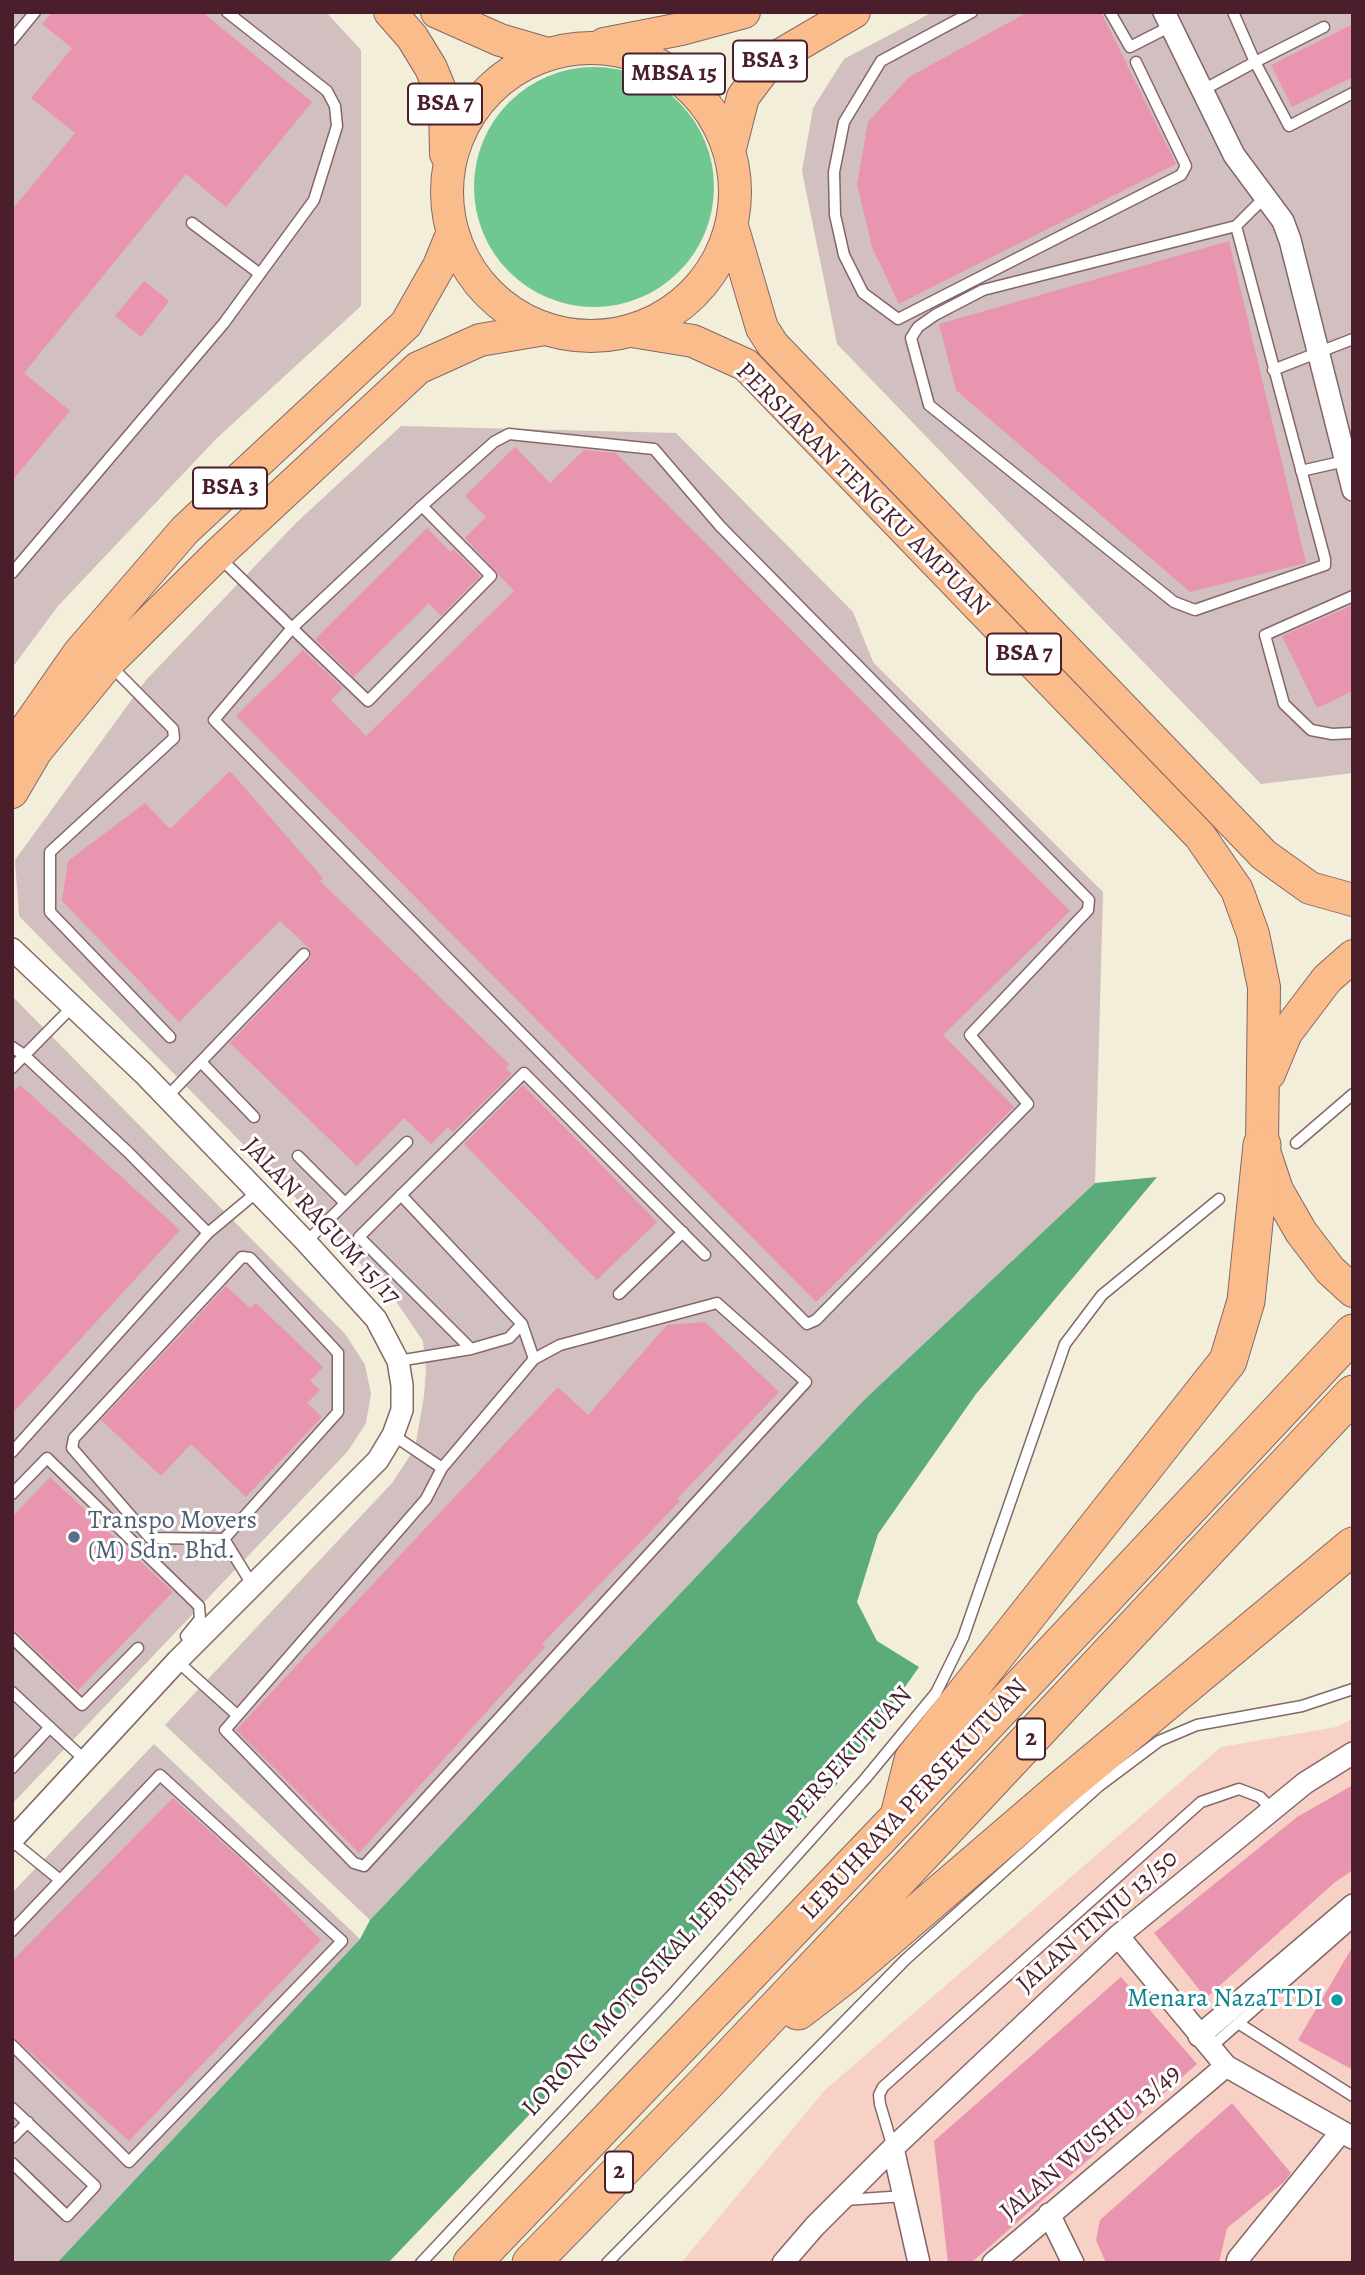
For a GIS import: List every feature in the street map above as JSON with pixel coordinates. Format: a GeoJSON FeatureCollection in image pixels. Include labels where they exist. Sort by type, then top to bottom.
{"type":"FeatureCollection","features":[{"type":"Feature","properties":{"kind":"highway"},"geometry":{"type":"LineString","coordinates":[[899,1817],[913,1760],[1228,1360],[1246,1301],[1279,1144]]}},
{"type":"Feature","properties":{"kind":"highway","name":"LEBUHRAYA PERSEKUTUAN"},"geometry":{"type":"LineString","coordinates":[[472,2263],[899,1817],[1353,1333]]}},
{"type":"Feature","properties":{"kind":"highway","name":"LEBUHRAYA PERSEKUTUAN"},"geometry":{"type":"LineString","coordinates":[[531,2263],[707,2082],[1353,1394]]}},
{"type":"Feature","properties":{"kind":"highway"},"geometry":{"type":"LineString","coordinates":[[707,2082],[845,1975],[1065,1786],[1353,1546]]}},
{"type":"Feature","properties":{"kind":"main road","name":"BSA 7"},"geometry":{"type":"LineString","coordinates":[[390,12],[412,37],[431,68],[445,102],[447,180]]}},
{"type":"Feature","properties":{"kind":"main road"},"geometry":{"type":"LineString","coordinates":[[437,12],[500,40],[548,54]]}},
{"type":"Feature","properties":{"kind":"main road"},"geometry":{"type":"LineString","coordinates":[[585,48],[681,29],[744,12]]}},
{"type":"Feature","properties":{"kind":"main road","name":"BSA 3"},"geometry":{"type":"LineString","coordinates":[[730,148],[743,97],[770,61],[855,12]]}},
{"type":"Feature","properties":{"kind":"main road","name":"MBSA 15"},"geometry":{"type":"LineString","coordinates":[[585,48],[623,51],[659,64],[690,85],[714,114],[730,148],[736,187],[732,226],[712,272],[677,308],[632,331],[603,336],[574,335],[545,329],[504,308],[472,275],[452,234],[447,207],[447,180],[454,146],[468,116],[490,89],[517,68],[548,54],[585,48]]}},
{"type":"Feature","properties":{"kind":"main road","name":"PERSIARAN TENGKU AMPUAN"},"geometry":{"type":"LineString","coordinates":[[732,226],[762,328],[773,345],[1264,855],[1310,888],[1353,900]]}},
{"type":"Feature","properties":{"kind":"main road","name":"BSA 3"},"geometry":{"type":"LineString","coordinates":[[12,749],[79,653],[185,530],[405,324],[439,266],[452,234]]}},
{"type":"Feature","properties":{"kind":"main road","name":"BSA 3"},"geometry":{"type":"LineString","coordinates":[[12,792],[36,751],[108,663],[217,555],[418,368],[480,340],[545,329]]}},
{"type":"Feature","properties":{"kind":"main road","name":"PERSIARAN TENGKU AMPUAN"},"geometry":{"type":"LineString","coordinates":[[632,331],[693,341],[746,365],[1200,836],[1237,890],[1253,934],[1264,987],[1262,1088],[1279,1144],[1277,1190],[1301,1233],[1330,1270],[1352,1290]]}},
{"type":"Feature","properties":{"kind":"main road"},"geometry":{"type":"LineString","coordinates":[[1262,1088],[1286,1033],[1327,979],[1353,956]]}},
{"type":"Feature","properties":{"kind":"street"},"geometry":{"type":"LineString","coordinates":[[1168,19],[1234,155],[1283,221],[1353,490]]}},
{"type":"Feature","properties":{"kind":"street","name":"JALAN RAGUM 15/17"},"geometry":{"type":"LineString","coordinates":[[12,949],[143,1073],[306,1242],[376,1319],[398,1361],[402,1385],[402,1410],[393,1435],[378,1460],[177,1661],[12,1841]]}},
{"type":"Feature","properties":{"kind":"street","name":"JALAN TINJU 13/50"},"geometry":{"type":"LineString","coordinates":[[841,2200],[1118,1936],[1305,1783],[1353,1753]]}},
{"type":"Feature","properties":{"kind":"street"},"geometry":{"type":"LineString","coordinates":[[1204,2042],[1353,1905]]}},
{"type":"Feature","properties":{"kind":"street"},"geometry":{"type":"LineString","coordinates":[[1118,1936],[1226,2066],[1347,2135],[1237,2263]]}},
{"type":"Feature","properties":{"kind":"street","name":"JALAN WUSHU 13/49"},"geometry":{"type":"LineString","coordinates":[[992,2263],[1226,2066]]}},
{"type":"Feature","properties":{"kind":"street"},"geometry":{"type":"LineString","coordinates":[[893,2148],[919,2263]]}},
{"type":"Feature","properties":{"kind":"street"},"geometry":{"type":"LineString","coordinates":[[783,2263],[841,2200]]}},
{"type":"Feature","properties":{"kind":"street"},"geometry":{"type":"LineString","coordinates":[[1049,2214],[1073,2263]]}},
{"type":"Feature","properties":{"kind":"lane"},"geometry":{"type":"LineString","coordinates":[[12,40],[35,12]]}},
{"type":"Feature","properties":{"kind":"lane"},"geometry":{"type":"LineString","coordinates":[[14,567],[223,323],[314,200],[337,126],[335,106],[327,91],[227,12]]}},
{"type":"Feature","properties":{"kind":"lane"},"geometry":{"type":"LineString","coordinates":[[972,12],[881,61],[844,122],[834,172],[835,215],[844,255],[863,293],[898,318],[1181,175],[1186,166],[1136,62]]}},
{"type":"Feature","properties":{"kind":"lane"},"geometry":{"type":"LineString","coordinates":[[1110,12],[1130,47],[1168,19]]}},
{"type":"Feature","properties":{"kind":"lane"},"geometry":{"type":"LineString","coordinates":[[1233,12],[1255,62],[1289,126],[1353,93]]}},
{"type":"Feature","properties":{"kind":"lane"},"geometry":{"type":"LineString","coordinates":[[1203,90],[1324,27]]}},
{"type":"Feature","properties":{"kind":"lane"},"geometry":{"type":"LineString","coordinates":[[1236,226],[1325,565],[1195,611],[1174,602],[929,405],[911,338],[918,327],[934,315],[983,290],[1236,226],[1265,197]]}},
{"type":"Feature","properties":{"kind":"lane"},"geometry":{"type":"LineString","coordinates":[[192,223],[260,274]]}},
{"type":"Feature","properties":{"kind":"lane"},"geometry":{"type":"LineString","coordinates":[[1273,370],[1353,339]]}},
{"type":"Feature","properties":{"kind":"lane"},"geometry":{"type":"LineString","coordinates":[[509,434],[654,449],[720,526],[1089,900],[1088,910],[970,1035],[1028,1104],[816,1320],[807,1324],[214,720],[292,628],[422,506],[494,442],[509,434]]}},
{"type":"Feature","properties":{"kind":"lane"},"geometry":{"type":"LineString","coordinates":[[1301,471],[1345,461]]}},
{"type":"Feature","properties":{"kind":"lane"},"geometry":{"type":"LineString","coordinates":[[217,555],[368,701],[491,576],[422,506]]}},
{"type":"Feature","properties":{"kind":"lane"},"geometry":{"type":"LineString","coordinates":[[1353,596],[1265,635],[1284,704],[1311,730],[1332,734],[1353,733]]}},
{"type":"Feature","properties":{"kind":"lane"},"geometry":{"type":"LineString","coordinates":[[108,663],[173,729],[174,738],[50,852],[50,912],[170,1037]]}},
{"type":"Feature","properties":{"kind":"lane"},"geometry":{"type":"LineString","coordinates":[[166,1098],[304,954]]}},
{"type":"Feature","properties":{"kind":"lane"},"geometry":{"type":"LineString","coordinates":[[12,1068],[73,1006]]}},
{"type":"Feature","properties":{"kind":"lane"},"geometry":{"type":"LineString","coordinates":[[12,1046],[128,1152],[208,1233]]}},
{"type":"Feature","properties":{"kind":"lane"},"geometry":{"type":"LineString","coordinates":[[201,1062],[254,1117]]}},
{"type":"Feature","properties":{"kind":"lane"},"geometry":{"type":"LineString","coordinates":[[471,1349],[359,1237],[524,1073],[705,1255]]}},
{"type":"Feature","properties":{"kind":"lane"},"geometry":{"type":"LineString","coordinates":[[1279,1144],[1353,1094]]}},
{"type":"Feature","properties":{"kind":"lane"},"geometry":{"type":"LineString","coordinates":[[306,1242],[407,1142]]}},
{"type":"Feature","properties":{"kind":"lane"},"geometry":{"type":"LineString","coordinates":[[298,1156],[345,1203]]}},
{"type":"Feature","properties":{"kind":"lane"},"geometry":{"type":"LineString","coordinates":[[12,1452],[208,1233],[257,1192]]}},
{"type":"Feature","properties":{"kind":"lane"},"geometry":{"type":"LineString","coordinates":[[401,1195],[522,1324],[534,1359]]}},
{"type":"Feature","properties":{"kind":"lane","name":"LORONG MOTOSIKAL LEBUHRAYA PERSEKUTUAN"},"geometry":{"type":"LineString","coordinates":[[421,2263],[669,1998],[865,1779],[936,1693],[964,1638],[1065,1345],[1101,1295],[1219,1199]]}},
{"type":"Feature","properties":{"kind":"lane"},"geometry":{"type":"LineString","coordinates":[[619,1294],[683,1232]]}},
{"type":"Feature","properties":{"kind":"lane"},"geometry":{"type":"LineString","coordinates":[[242,1257],[250,1258],[338,1353],[338,1412],[224,1539],[150,1538],[72,1448],[74,1438],[242,1257]]}},
{"type":"Feature","properties":{"kind":"lane"},"geometry":{"type":"LineString","coordinates":[[717,1304],[806,1382],[364,1866],[354,1863],[225,1730],[426,1499],[442,1468],[534,1359],[560,1345],[717,1304]]}},
{"type":"Feature","properties":{"kind":"lane"},"geometry":{"type":"LineString","coordinates":[[398,1361],[471,1349],[509,1338],[522,1324]]}},
{"type":"Feature","properties":{"kind":"lane"},"geometry":{"type":"LineString","coordinates":[[393,1435],[442,1468]]}},
{"type":"Feature","properties":{"kind":"lane"},"geometry":{"type":"LineString","coordinates":[[12,1494],[47,1458],[199,1606],[200,1619],[186,1636],[197,1641]]}},
{"type":"Feature","properties":{"kind":"lane"},"geometry":{"type":"LineString","coordinates":[[224,1539],[253,1586]]}},
{"type":"Feature","properties":{"kind":"lane"},"geometry":{"type":"LineString","coordinates":[[12,1638],[82,1704],[138,1648]]}},
{"type":"Feature","properties":{"kind":"lane"},"geometry":{"type":"LineString","coordinates":[[177,1661],[237,1715]]}},
{"type":"Feature","properties":{"kind":"lane"},"geometry":{"type":"LineString","coordinates":[[913,1721],[971,1685]]}},
{"type":"Feature","properties":{"kind":"lane"},"geometry":{"type":"LineString","coordinates":[[607,2263],[906,1959],[1099,1786],[1159,1741],[1197,1725],[1302,1706],[1353,1689]]}},
{"type":"Feature","properties":{"kind":"lane"},"geometry":{"type":"LineString","coordinates":[[12,1692],[86,1761]]}},
{"type":"Feature","properties":{"kind":"lane"},"geometry":{"type":"LineString","coordinates":[[12,1768],[50,1727]]}},
{"type":"Feature","properties":{"kind":"lane"},"geometry":{"type":"LineString","coordinates":[[12,1931],[160,1775],[342,1941],[129,2162],[12,2045]]}},
{"type":"Feature","properties":{"kind":"lane"},"geometry":{"type":"LineString","coordinates":[[1046,1834],[1065,1786]]}},
{"type":"Feature","properties":{"kind":"lane"},"geometry":{"type":"LineString","coordinates":[[893,2148],[880,2104],[879,2095],[883,2087],[1191,1811],[1210,1797],[1239,1789],[1260,1797],[1272,1810]]}},
{"type":"Feature","properties":{"kind":"lane"},"geometry":{"type":"LineString","coordinates":[[12,1841],[60,1880]]}},
{"type":"Feature","properties":{"kind":"lane"},"geometry":{"type":"LineString","coordinates":[[1204,2042],[1238,2023],[1353,1922]]}},
{"type":"Feature","properties":{"kind":"lane"},"geometry":{"type":"LineString","coordinates":[[1238,2023],[1353,2096]]}},
{"type":"Feature","properties":{"kind":"lane"},"geometry":{"type":"LineString","coordinates":[[12,2108],[95,2186],[68,2216],[12,2164]]}},
{"type":"Feature","properties":{"kind":"lane"},"geometry":{"type":"LineString","coordinates":[[12,2138],[27,2122]]}},
{"type":"Feature","properties":{"kind":"lane"},"geometry":{"type":"LineString","coordinates":[[841,2200],[905,2196]]}},
{"type":"Feature","properties":{"kind":"shaded area"},"geometry":{"type":"Polygon","coordinates":[[[12,12],[326,12],[361,50],[361,306],[216,439],[58,606],[12,668],[12,12]]]}},
{"type":"Feature","properties":{"kind":"shaded area"},"geometry":{"type":"Polygon","coordinates":[[[933,12],[1353,12],[1353,773],[1261,784],[837,344],[802,171],[813,108],[844,59],[933,12]]]}},
{"type":"Feature","properties":{"kind":"shaded area"},"geometry":{"type":"Polygon","coordinates":[[[401,426],[676,433],[853,612],[873,662],[1103,892],[1095,1183],[864,1400],[370,1920],[165,1725],[392,1483],[415,1448],[426,1370],[423,1341],[393,1297],[19,916],[15,860],[146,680],[297,522],[401,426]]]}},
{"type":"Feature","properties":{"kind":"shaded area"},"geometry":{"type":"Polygon","coordinates":[[[12,996],[346,1335],[365,1365],[371,1394],[366,1423],[348,1451],[12,1804],[12,996]]]}},
{"type":"Feature","properties":{"kind":"shaded area"},"geometry":{"type":"Polygon","coordinates":[[[1353,1719],[1353,2263],[681,2263],[825,2090],[1221,1747],[1336,1727],[1353,1719]]]}},
{"type":"Feature","properties":{"kind":"shaded area"},"geometry":{"type":"Polygon","coordinates":[[[154,1744],[360,1939],[57,2263],[12,2263],[12,1893],[154,1744]]]}},
{"type":"Feature","properties":{"kind":"green space"},"geometry":{"type":"Polygon","coordinates":[[[582,67],[606,67],[651,81],[679,102],[694,120],[705,141],[712,164],[712,210],[705,233],[694,254],[679,272],[651,293],[629,302],[606,307],[582,307],[537,293],[518,280],[501,263],[488,244],[479,222],[474,199],[474,175],[488,130],[501,111],[518,94],[537,81],[559,72],[582,67]]]}},
{"type":"Feature","properties":{"kind":"green space"},"geometry":{"type":"Polygon","coordinates":[[[1157,1177],[976,1394],[878,1534],[857,1602],[877,1641],[919,1667],[837,1784],[672,1965],[388,2263],[57,2263],[360,1939],[370,1920],[864,1400],[1095,1183],[1157,1177]]]}},
{"type":"Feature","properties":{"kind":"building"},"geometry":{"type":"Polygon","coordinates":[[[52,12],[202,12],[312,102],[226,207],[186,174],[24,373],[70,411],[12,481],[12,210],[75,133],[31,98],[72,48],[42,24],[52,12]]]}},
{"type":"Feature","properties":{"kind":"building"},"geometry":{"type":"Polygon","coordinates":[[[1028,12],[1101,12],[1176,164],[899,304],[872,247],[857,184],[868,122],[909,77],[1028,12]]]}},
{"type":"Feature","properties":{"kind":"building"},"geometry":{"type":"Polygon","coordinates":[[[1353,24],[1353,77],[1292,107],[1271,65],[1353,24]]]}},
{"type":"Feature","properties":{"kind":"building"},"geometry":{"type":"Polygon","coordinates":[[[1229,241],[1306,563],[1190,592],[956,390],[939,324],[1229,241]]]}},
{"type":"Feature","properties":{"kind":"building"},"geometry":{"type":"Polygon","coordinates":[[[144,281],[169,301],[141,337],[115,316],[144,281]]]}},
{"type":"Feature","properties":{"kind":"building"},"geometry":{"type":"Polygon","coordinates":[[[515,447],[550,483],[584,450],[616,453],[1070,911],[943,1035],[1014,1107],[816,1302],[236,716],[303,650],[343,688],[331,700],[366,736],[514,591],[465,538],[486,517],[465,496],[515,447]]]}},
{"type":"Feature","properties":{"kind":"building"},"geometry":{"type":"Polygon","coordinates":[[[427,528],[480,576],[441,616],[429,603],[354,677],[315,639],[427,528]]]}},
{"type":"Feature","properties":{"kind":"building"},"geometry":{"type":"Polygon","coordinates":[[[1353,605],[1353,691],[1317,708],[1282,636],[1353,605]]]}},
{"type":"Feature","properties":{"kind":"building"},"geometry":{"type":"Polygon","coordinates":[[[230,771],[323,878],[320,881],[509,1064],[506,1068],[512,1074],[453,1132],[448,1127],[431,1144],[404,1118],[357,1166],[230,1043],[311,957],[310,949],[280,921],[179,1022],[62,901],[68,861],[145,803],[170,829],[230,771]]]}},
{"type":"Feature","properties":{"kind":"building"},"geometry":{"type":"Polygon","coordinates":[[[20,1085],[180,1230],[12,1414],[12,1093],[20,1085]]]}},
{"type":"Feature","properties":{"kind":"building"},"geometry":{"type":"Polygon","coordinates":[[[523,1085],[657,1222],[597,1280],[464,1144],[523,1085]]]}},
{"type":"Feature","properties":{"kind":"building"},"geometry":{"type":"Polygon","coordinates":[[[226,1286],[250,1308],[256,1303],[323,1367],[310,1381],[320,1390],[307,1403],[322,1417],[246,1497],[191,1444],[161,1476],[101,1420],[226,1286]]]}},
{"type":"Feature","properties":{"kind":"building"},"geometry":{"type":"Polygon","coordinates":[[[705,1322],[779,1392],[677,1499],[680,1501],[542,1644],[545,1647],[359,1853],[236,1730],[558,1387],[588,1415],[667,1325],[705,1322]]]}},
{"type":"Feature","properties":{"kind":"building","name":"Transpo Movers (M) Sdn. Bhd."},"geometry":{"type":"Polygon","coordinates":[[[50,1477],[173,1592],[78,1690],[12,1630],[12,1517],[50,1477]]]}},
{"type":"Feature","properties":{"kind":"building"},"geometry":{"type":"Polygon","coordinates":[[[1353,1785],[1353,1870],[1334,1883],[1206,1998],[1154,1933],[1297,1817],[1353,1785]]]}},
{"type":"Feature","properties":{"kind":"building"},"geometry":{"type":"Polygon","coordinates":[[[173,1798],[244,1862],[321,1940],[129,2141],[12,2036],[12,1961],[173,1798]]]}},
{"type":"Feature","properties":{"kind":"building","name":"Menara NazaTTDI"},"geometry":{"type":"Polygon","coordinates":[[[1353,1946],[1353,2070],[1298,2040],[1353,1946]]]}},
{"type":"Feature","properties":{"kind":"building"},"geometry":{"type":"Polygon","coordinates":[[[1121,1977],[1197,2064],[971,2263],[948,2263],[934,2141],[1121,1977]]]}},
{"type":"Feature","properties":{"kind":"building"},"geometry":{"type":"Polygon","coordinates":[[[1232,2103],[1291,2173],[1284,2182],[1227,2228],[1219,2263],[1106,2263],[1096,2240],[1100,2220],[1232,2103]]]}},
{"type":"Feature","properties":{"kind":"place","name":"Transpo Movers (M) Sdn. Bhd."},"geometry":{"type":"Point","coordinates":[74,1537]}},
{"type":"Feature","properties":{"kind":"place","name":"Menara NazaTTDI"},"geometry":{"type":"Point","coordinates":[1337,2000]}}]}
